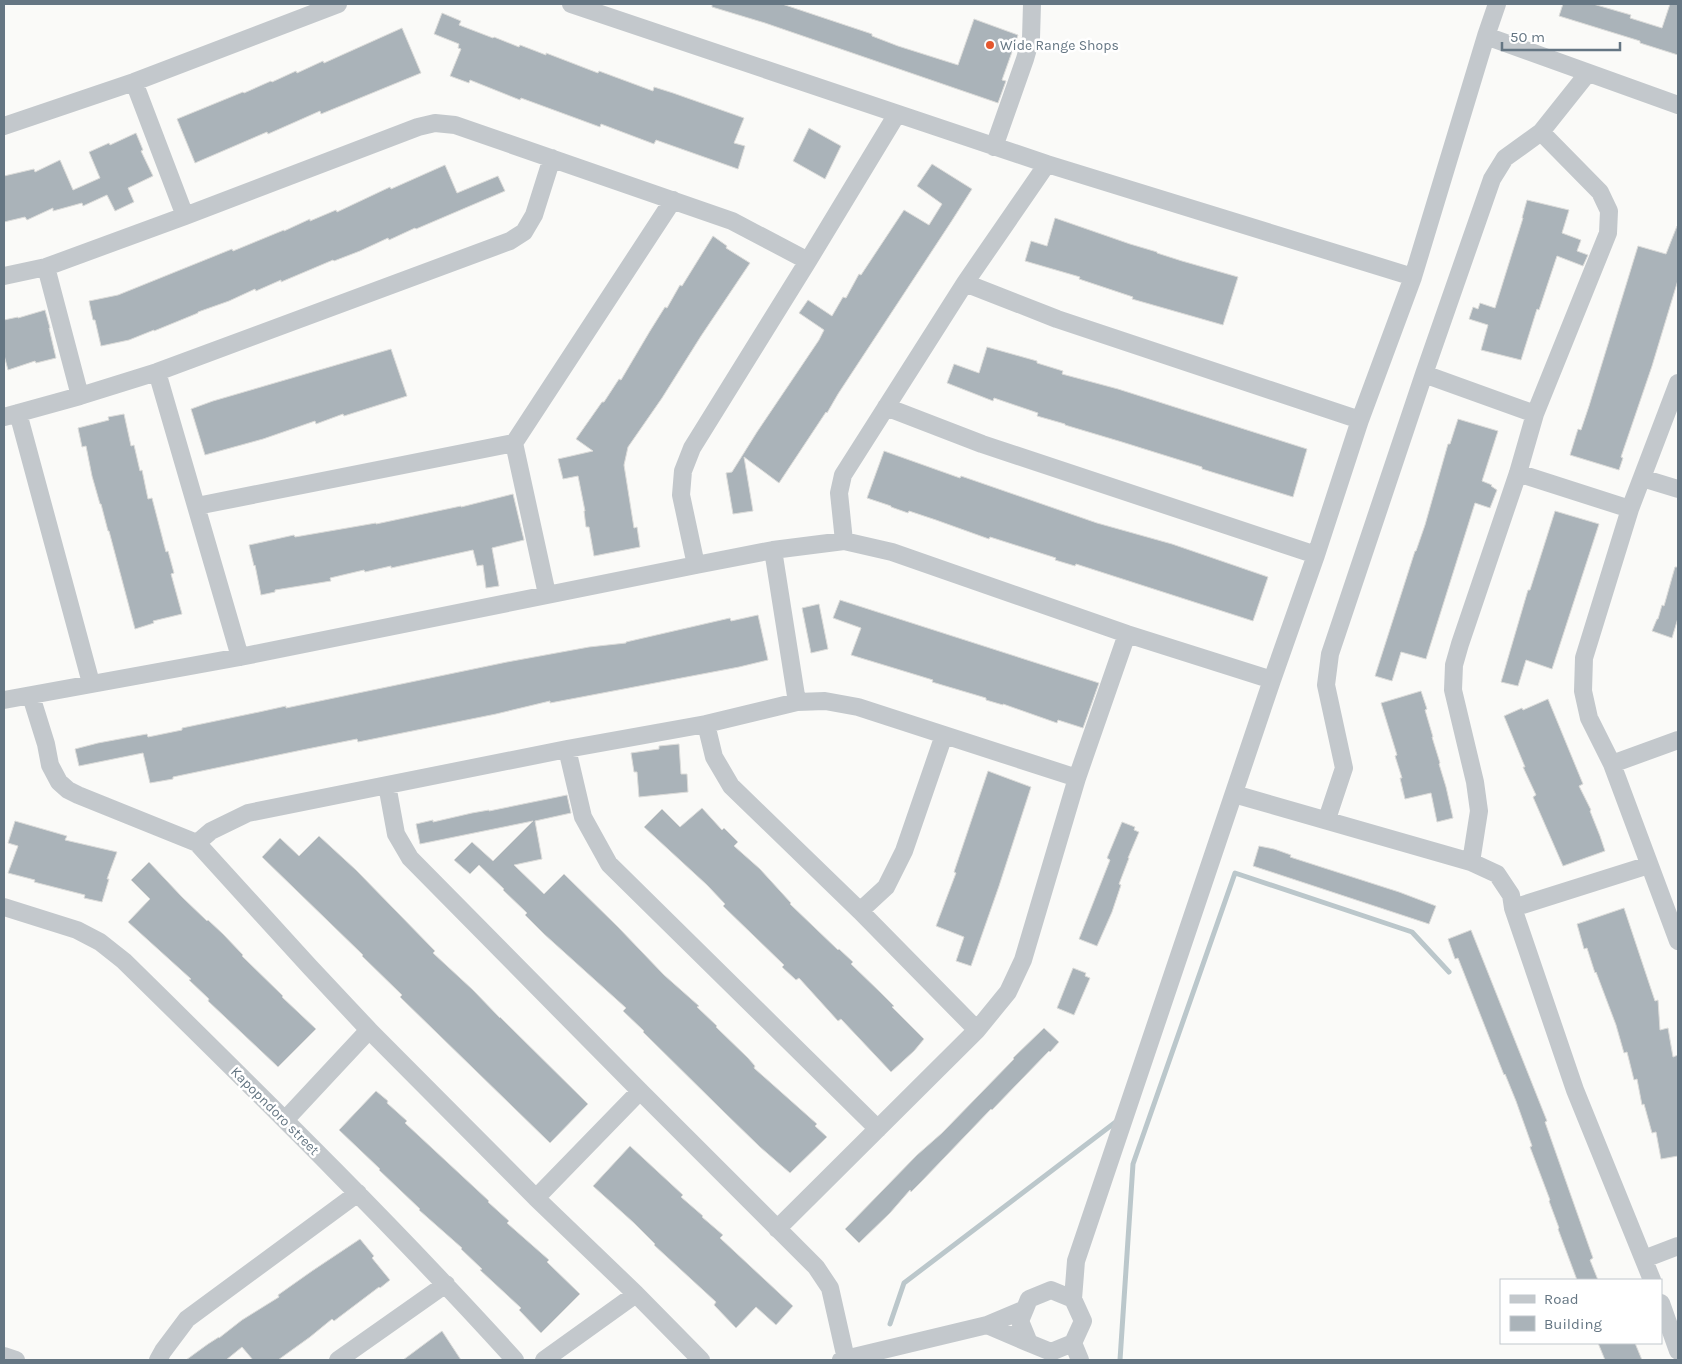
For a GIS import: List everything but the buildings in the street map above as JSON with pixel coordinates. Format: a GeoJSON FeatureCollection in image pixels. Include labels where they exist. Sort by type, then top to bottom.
{"type":"FeatureCollection","features":[{"type":"Feature","properties":{"kind":"street"},"geometry":{"type":"LineString","coordinates":[[4,126],[134,82],[338,4]]}},
{"type":"Feature","properties":{"kind":"street"},"geometry":{"type":"LineString","coordinates":[[571,4],[994,147],[1413,277]]}},
{"type":"Feature","properties":{"kind":"street"},"geometry":{"type":"LineString","coordinates":[[994,147],[1031,38],[1032,4]]}},
{"type":"Feature","properties":{"kind":"street"},"geometry":{"type":"LineString","coordinates":[[986,1325],[1055,1356],[1073,1343],[1083,1321],[1074,1299],[1076,1260],[1316,555],[1360,420],[1413,277],[1497,4]]}},
{"type":"Feature","properties":{"kind":"street"},"geometry":{"type":"LineString","coordinates":[[1486,36],[1678,105]]}},
{"type":"Feature","properties":{"kind":"street"},"geometry":{"type":"LineString","coordinates":[[1328,820],[1344,768],[1326,686],[1330,654],[1424,374],[1492,179],[1505,158],[1541,132],[1588,73]]}},
{"type":"Feature","properties":{"kind":"street"},"geometry":{"type":"LineString","coordinates":[[134,82],[185,216]]}},
{"type":"Feature","properties":{"kind":"street"},"geometry":{"type":"LineString","coordinates":[[696,565],[681,495],[683,471],[692,448],[897,114]]}},
{"type":"Feature","properties":{"kind":"street"},"geometry":{"type":"LineString","coordinates":[[4,276],[46,267],[185,216],[418,126],[435,123],[455,125],[732,221],[808,261]]}},
{"type":"Feature","properties":{"kind":"street"},"geometry":{"type":"LineString","coordinates":[[1471,862],[1480,811],[1454,690],[1454,665],[1518,473],[1535,414],[1608,233],[1609,211],[1600,192],[1541,132]]}},
{"type":"Feature","properties":{"kind":"street"},"geometry":{"type":"LineString","coordinates":[[91,683],[11,415],[157,372],[510,241],[524,232],[534,215],[552,158]]}},
{"type":"Feature","properties":{"kind":"street"},"geometry":{"type":"LineString","coordinates":[[844,541],[839,494],[843,475],[965,283],[1047,164]]}},
{"type":"Feature","properties":{"kind":"street"},"geometry":{"type":"LineString","coordinates":[[547,594],[514,443],[673,200]]}},
{"type":"Feature","properties":{"kind":"street"},"geometry":{"type":"LineString","coordinates":[[46,267],[80,396]]}},
{"type":"Feature","properties":{"kind":"street"},"geometry":{"type":"LineString","coordinates":[[965,283],[1057,319],[1360,420]]}},
{"type":"Feature","properties":{"kind":"street"},"geometry":{"type":"LineString","coordinates":[[157,372],[240,657]]}},
{"type":"Feature","properties":{"kind":"street"},"geometry":{"type":"LineString","coordinates":[[1424,374],[1535,414]]}},
{"type":"Feature","properties":{"kind":"street"},"geometry":{"type":"LineString","coordinates":[[1678,383],[1630,509],[1584,658],[1583,691],[1589,718],[1612,764],[1678,941]]}},
{"type":"Feature","properties":{"kind":"street"},"geometry":{"type":"LineString","coordinates":[[886,407],[982,444],[1316,555]]}},
{"type":"Feature","properties":{"kind":"street"},"geometry":{"type":"LineString","coordinates":[[197,506],[514,443]]}},
{"type":"Feature","properties":{"kind":"street"},"geometry":{"type":"LineString","coordinates":[[1518,473],[1630,509]]}},
{"type":"Feature","properties":{"kind":"street"},"geometry":{"type":"LineString","coordinates":[[1642,478],[1678,488]]}},
{"type":"Feature","properties":{"kind":"street"},"geometry":{"type":"LineString","coordinates":[[4,700],[240,657],[773,550],[844,541],[892,552],[1127,634],[1272,680]]}},
{"type":"Feature","properties":{"kind":"street"},"geometry":{"type":"LineString","coordinates":[[773,550],[797,702]]}},
{"type":"Feature","properties":{"kind":"street"},"geometry":{"type":"LineString","coordinates":[[777,1229],[977,1030],[1008,992],[1023,960],[1077,778],[1127,634]]}},
{"type":"Feature","properties":{"kind":"street"},"geometry":{"type":"LineString","coordinates":[[31,696],[46,744],[50,765],[59,782],[68,790],[197,843],[308,966],[369,1030],[701,1360]]}},
{"type":"Feature","properties":{"kind":"street"},"geometry":{"type":"LineString","coordinates":[[197,843],[211,831],[248,813],[567,749],[706,724],[797,702],[825,701],[858,707],[1077,778]]}},
{"type":"Feature","properties":{"kind":"street"},"geometry":{"type":"LineString","coordinates":[[706,724],[714,757],[731,786],[860,910],[977,1030]]}},
{"type":"Feature","properties":{"kind":"street"},"geometry":{"type":"LineString","coordinates":[[860,910],[886,887],[904,850],[944,735]]}},
{"type":"Feature","properties":{"kind":"street"},"geometry":{"type":"LineString","coordinates":[[1612,764],[1678,740]]}},
{"type":"Feature","properties":{"kind":"street"},"geometry":{"type":"LineString","coordinates":[[567,749],[583,817],[610,864],[878,1129]]}},
{"type":"Feature","properties":{"kind":"street"},"geometry":{"type":"LineString","coordinates":[[387,785],[396,834],[410,858],[816,1267],[830,1288],[843,1360],[986,1325],[1025,1310]]}},
{"type":"Feature","properties":{"kind":"street"},"geometry":{"type":"LineString","coordinates":[[1234,794],[1471,862],[1497,874],[1511,896],[1513,908],[1576,1090],[1652,1279]]}},
{"type":"Feature","properties":{"kind":"street"},"geometry":{"type":"LineString","coordinates":[[1513,908],[1649,865]]}},
{"type":"Feature","properties":{"kind":"street","name":"Kapopndoro street"},"geometry":{"type":"LineString","coordinates":[[4,907],[77,930],[100,942],[124,962],[358,1193],[446,1284],[515,1360]]}},
{"type":"Feature","properties":{"kind":"street"},"geometry":{"type":"LineString","coordinates":[[285,1120],[369,1030]]}},
{"type":"Feature","properties":{"kind":"street"},"geometry":{"type":"LineString","coordinates":[[536,1198],[640,1091]]}},
{"type":"Feature","properties":{"kind":"street"},"geometry":{"type":"LineString","coordinates":[[158,1360],[187,1319],[358,1193]]}},
{"type":"Feature","properties":{"kind":"street"},"geometry":{"type":"LineString","coordinates":[[1644,1259],[1678,1246]]}},
{"type":"Feature","properties":{"kind":"street"},"geometry":{"type":"LineString","coordinates":[[1029,1343],[1020,1321],[1029,1299],[1051,1290],[1076,1260]]}},
{"type":"Feature","properties":{"kind":"street"},"geometry":{"type":"LineString","coordinates":[[338,1360],[446,1284]]}},
{"type":"Feature","properties":{"kind":"street"},"geometry":{"type":"LineString","coordinates":[[1051,1290],[1074,1299]]}},
{"type":"Feature","properties":{"kind":"street"},"geometry":{"type":"LineString","coordinates":[[544,1360],[636,1294]]}},
{"type":"Feature","properties":{"kind":"street"},"geometry":{"type":"LineString","coordinates":[[1662,1306],[1678,1350]]}},
{"type":"Feature","properties":{"kind":"street"},"geometry":{"type":"LineString","coordinates":[[1073,1343],[1080,1360]]}},
{"type":"Feature","properties":{"kind":"street"},"geometry":{"type":"LineString","coordinates":[[4,1356],[16,1360]]}},
{"type":"Feature","properties":{"kind":"waterway"},"geometry":{"type":"LineString","coordinates":[[1120,1360],[1133,1164],[1235,873],[1412,932],[1449,972]]}},
{"type":"Feature","properties":{"kind":"waterway"},"geometry":{"type":"LineString","coordinates":[[890,1324],[904,1283],[1117,1121]]}},
{"type":"Feature","properties":{"kind":"place","name":"Wide Range Shops"},"geometry":{"type":"Point","coordinates":[990,45]}}]}
